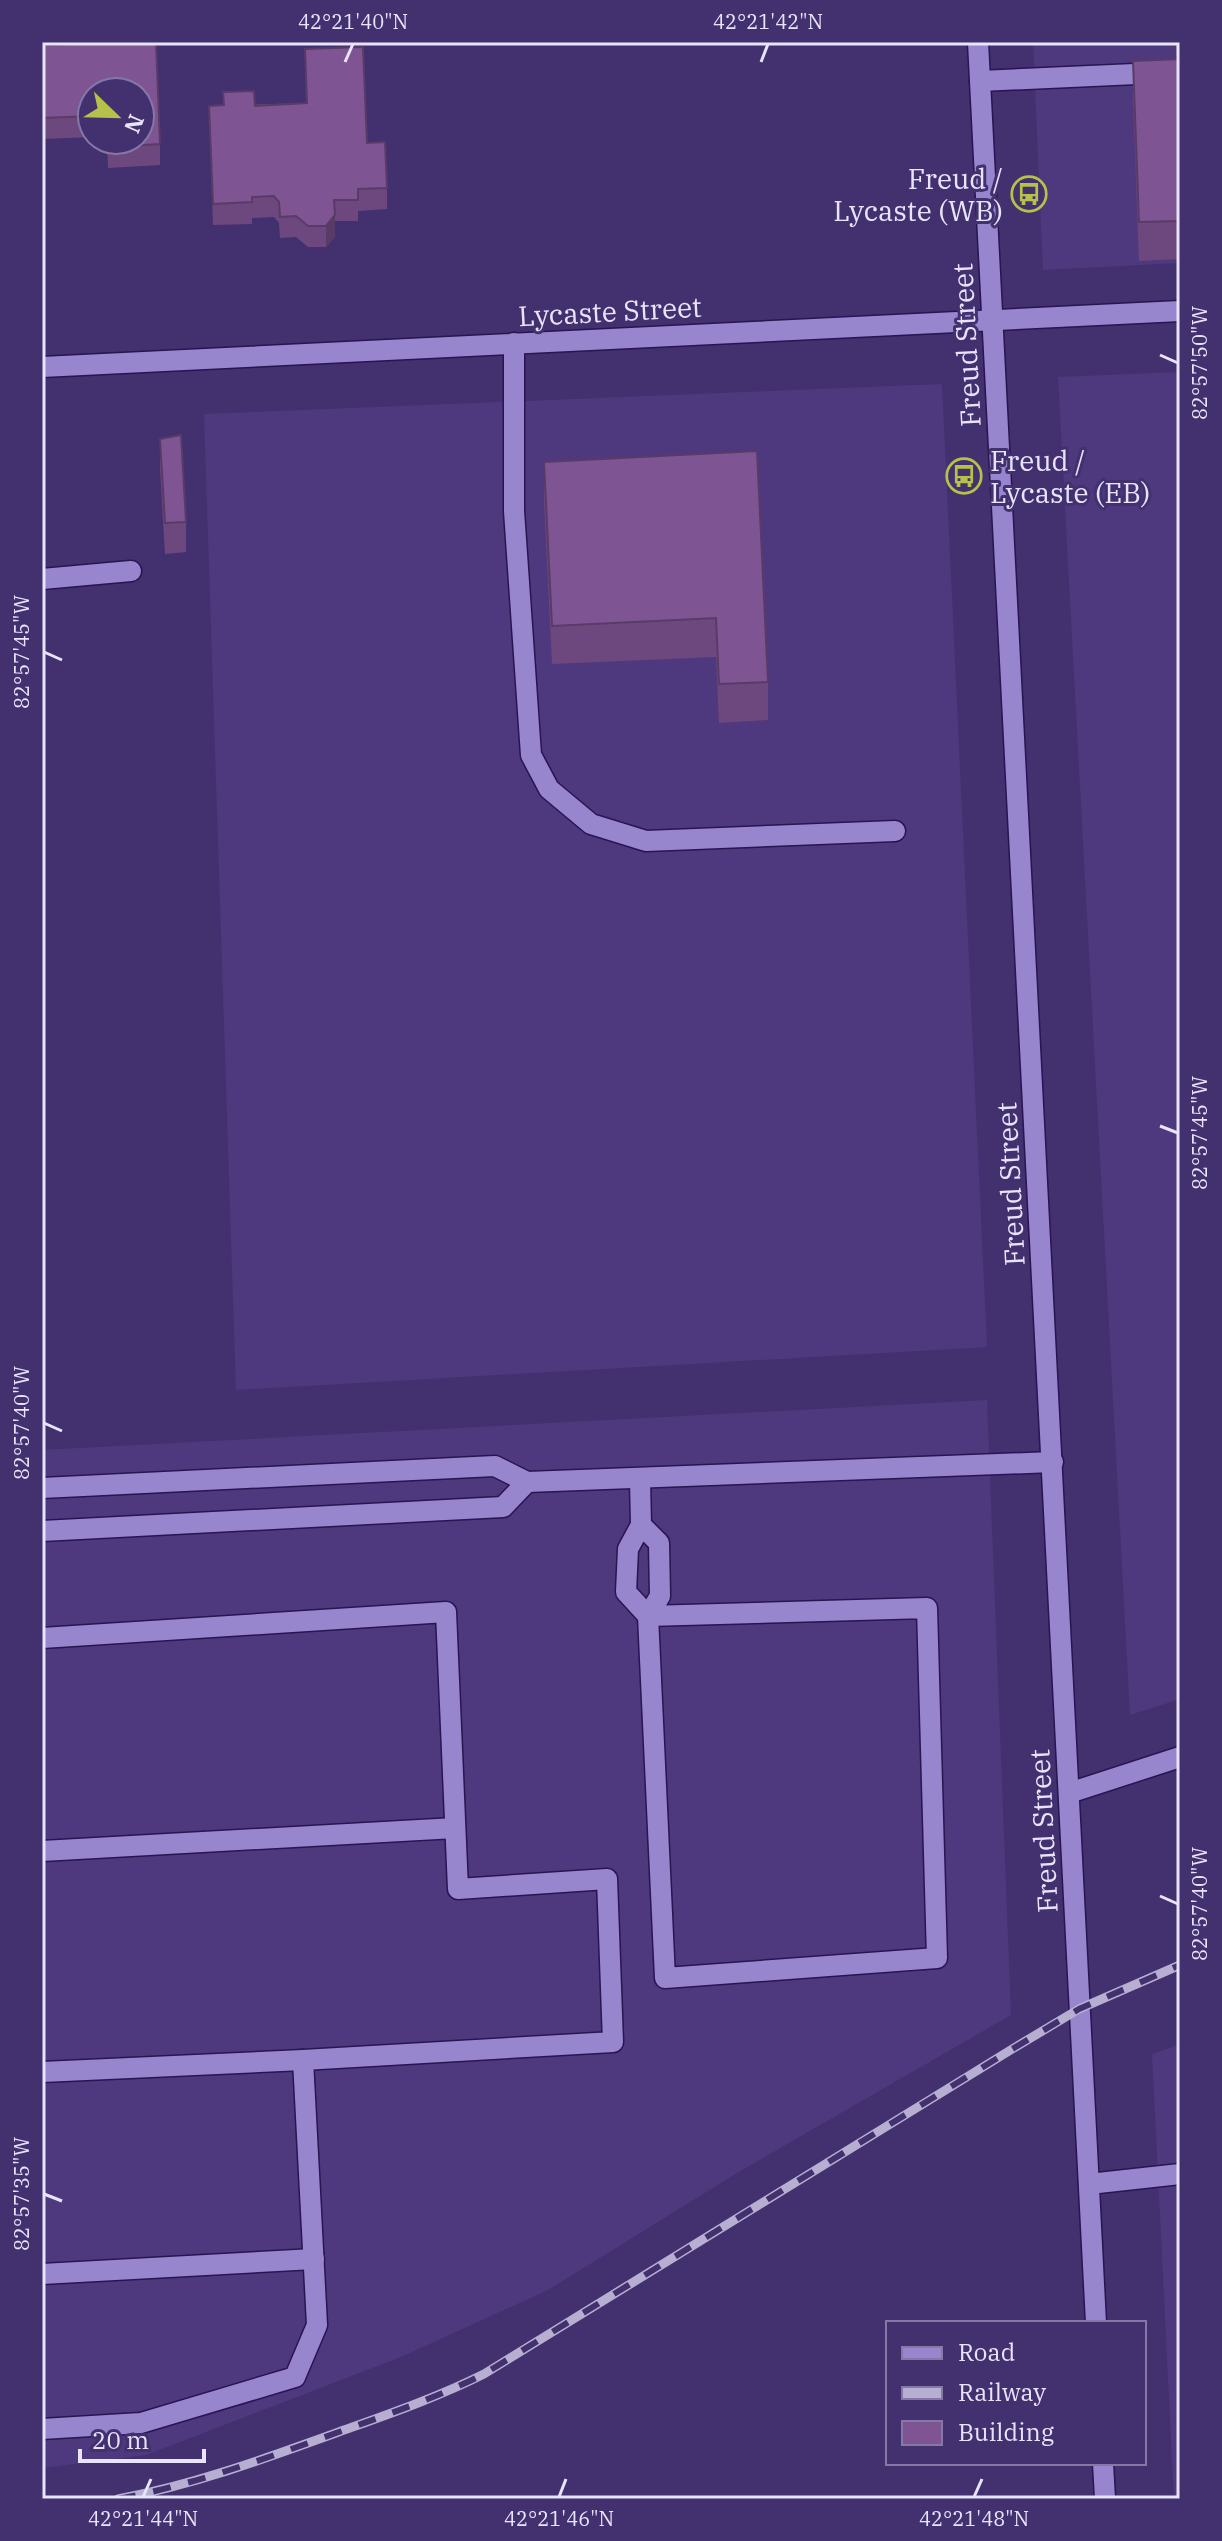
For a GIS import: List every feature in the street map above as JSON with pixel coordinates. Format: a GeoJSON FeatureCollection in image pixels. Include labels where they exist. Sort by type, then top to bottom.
{"type":"FeatureCollection","features":[{"type":"Feature","properties":{"kind":"street","name":"Freud Street"},"geometry":{"type":"LineString","coordinates":[[978,42],[1096,2321]]}},
{"type":"Feature","properties":{"kind":"street"},"geometry":{"type":"LineString","coordinates":[[980,81],[1180,72]]}},
{"type":"Feature","properties":{"kind":"street","name":"Lycaste Street"},"geometry":{"type":"LineString","coordinates":[[42,367],[1180,311]]}},
{"type":"Feature","properties":{"kind":"street"},"geometry":{"type":"LineString","coordinates":[[514,343],[514,511],[531,755],[549,789],[591,824],[646,841],[895,831]]}},
{"type":"Feature","properties":{"kind":"street"},"geometry":{"type":"LineString","coordinates":[[42,579],[131,571]]}},
{"type":"Feature","properties":{"kind":"street"},"geometry":{"type":"LineString","coordinates":[[42,1488],[495,1466],[527,1482],[1053,1462]]}},
{"type":"Feature","properties":{"kind":"street"},"geometry":{"type":"LineString","coordinates":[[640,1480],[641,1525],[628,1549],[626,1592],[648,1616],[927,1608],[937,1958],[665,1978],[648,1616],[660,1596],[659,1543],[641,1525]]}},
{"type":"Feature","properties":{"kind":"street"},"geometry":{"type":"LineString","coordinates":[[42,1531],[503,1507],[527,1482]]}},
{"type":"Feature","properties":{"kind":"street"},"geometry":{"type":"LineString","coordinates":[[42,1638],[446,1612],[458,1889],[607,1879],[613,2042],[42,2072]]}},
{"type":"Feature","properties":{"kind":"street"},"geometry":{"type":"LineString","coordinates":[[1069,1793],[1180,1757]]}},
{"type":"Feature","properties":{"kind":"street"},"geometry":{"type":"LineString","coordinates":[[42,1851],[455,1828]]}},
{"type":"Feature","properties":{"kind":"street"},"geometry":{"type":"LineString","coordinates":[[42,2429],[141,2423],[295,2377],[317,2325],[303,2060]]}},
{"type":"Feature","properties":{"kind":"street"},"geometry":{"type":"LineString","coordinates":[[1089,2184],[1180,2174]]}},
{"type":"Feature","properties":{"kind":"street"},"geometry":{"type":"LineString","coordinates":[[42,2274],[314,2259]]}},
{"type":"Feature","properties":{"kind":"street"},"geometry":{"type":"LineString","coordinates":[[1103,2465],[1105,2499]]}},
{"type":"Feature","properties":{"kind":"shaded area"},"geometry":{"type":"Polygon","coordinates":[[[1033,42],[1180,42],[1180,263],[1043,270],[1033,42]]]}},
{"type":"Feature","properties":{"kind":"shaded area"},"geometry":{"type":"Polygon","coordinates":[[[1180,372],[1180,1699],[1130,1715],[1058,377],[1180,372]]]}},
{"type":"Feature","properties":{"kind":"shaded area"},"geometry":{"type":"Polygon","coordinates":[[[942,384],[987,1347],[236,1390],[204,414],[942,384]]]}},
{"type":"Feature","properties":{"kind":"shaded area"},"geometry":{"type":"Polygon","coordinates":[[[987,1400],[1011,2015],[737,2173],[548,2290],[401,2357],[146,2455],[42,2468],[42,1450],[987,1400]]]}},
{"type":"Feature","properties":{"kind":"shaded area"},"geometry":{"type":"Polygon","coordinates":[[[1180,2044],[1180,2499],[1174,2499],[1152,2054],[1180,2044]]]}},
{"type":"Feature","properties":{"kind":"building"},"geometry":{"type":"Polygon","coordinates":[[[156,42],[160,144],[156,144],[156,76],[76,76],[76,117],[42,118],[42,45],[156,42]]]}},
{"type":"Feature","properties":{"kind":"building"},"geometry":{"type":"Polygon","coordinates":[[[363,47],[367,143],[385,142],[387,188],[358,189],[358,200],[334,200],[335,215],[326,226],[308,226],[296,216],[280,217],[279,202],[274,196],[252,197],[252,202],[213,204],[209,106],[224,105],[223,92],[254,91],[255,106],[307,103],[305,49],[363,47]]]}},
{"type":"Feature","properties":{"kind":"building"},"geometry":{"type":"Polygon","coordinates":[[[1180,59],[1180,221],[1139,222],[1133,61],[1180,59]]]}},
{"type":"Feature","properties":{"kind":"building"},"geometry":{"type":"Polygon","coordinates":[[[181,435],[186,522],[165,523],[160,439],[181,435]]]}},
{"type":"Feature","properties":{"kind":"building"},"geometry":{"type":"Polygon","coordinates":[[[757,451],[768,682],[719,684],[716,618],[552,626],[544,462],[757,451]]]}},
{"type":"Feature","properties":{"kind":"railway"},"geometry":{"type":"LineString","coordinates":[[118,2499],[255,2462],[411,2406],[484,2374],[1079,2009],[1180,1965]]}},
{"type":"Feature","properties":{"kind":"place","name":"Freud / Lycaste (WB)"},"geometry":{"type":"Point","coordinates":[1029,194]}},
{"type":"Feature","properties":{"kind":"place","name":"Freud / Lycaste (EB)"},"geometry":{"type":"Point","coordinates":[964,476]}}]}
